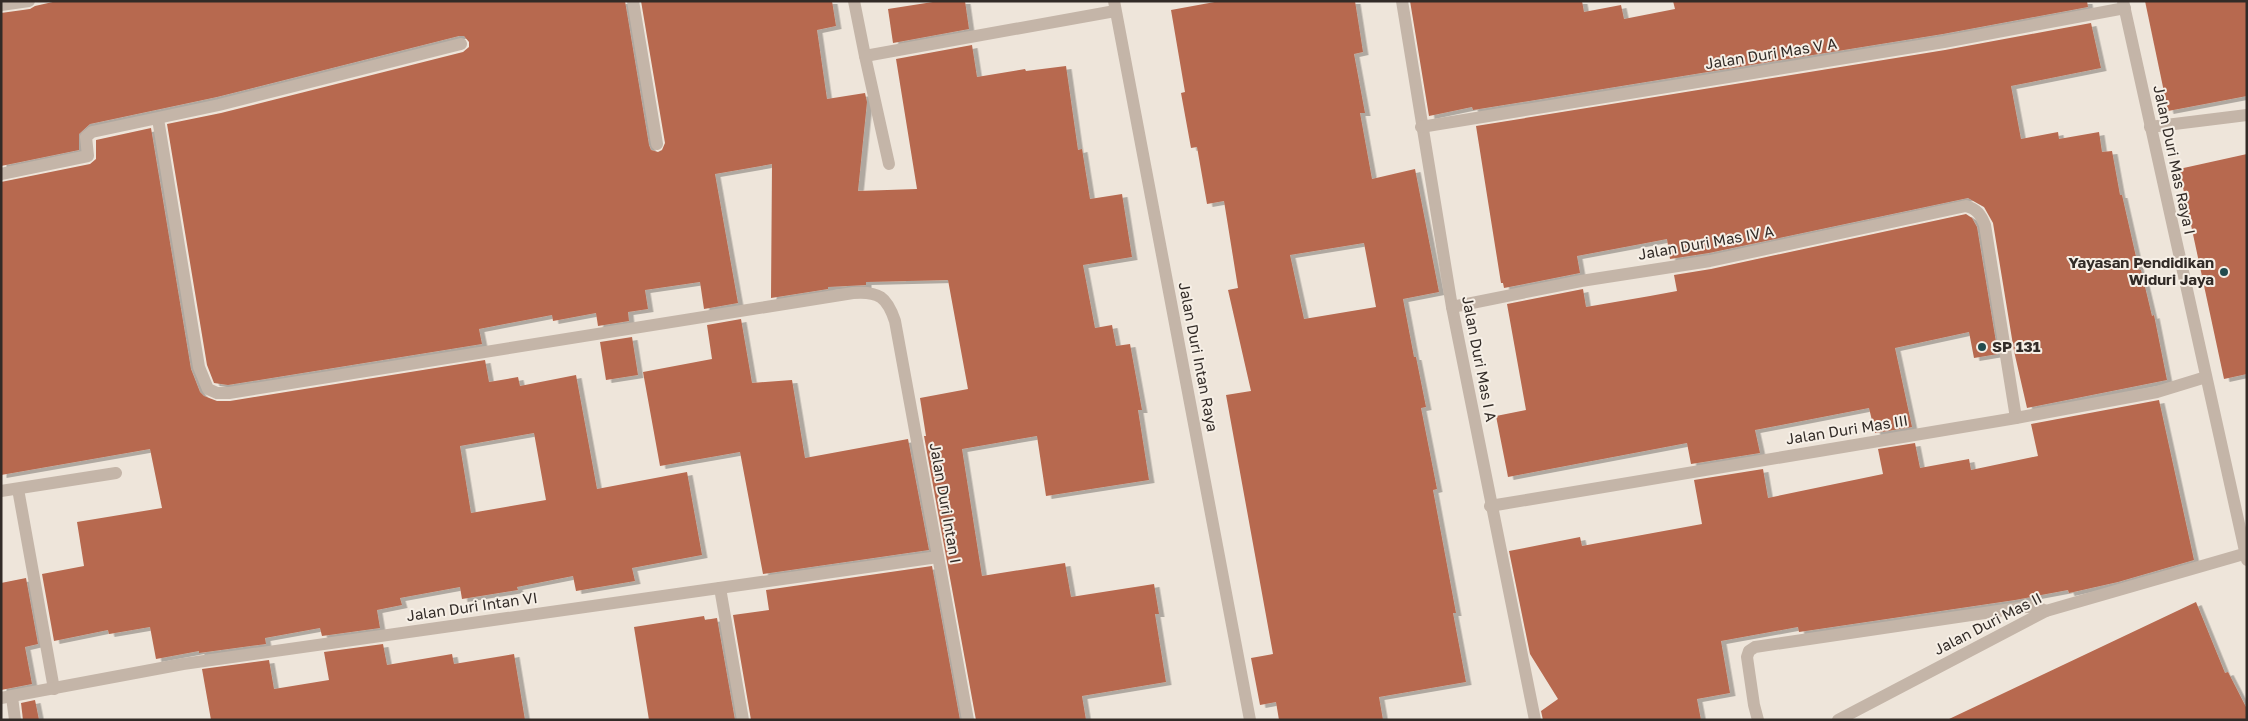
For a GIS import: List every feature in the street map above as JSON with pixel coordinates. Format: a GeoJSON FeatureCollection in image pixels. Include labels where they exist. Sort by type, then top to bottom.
{"type":"FeatureCollection","features":[{"type":"Feature","properties":{"kind":"street"},"geometry":{"type":"LineString","coordinates":[[1,5],[29,1]]}},
{"type":"Feature","properties":{"kind":"street"},"geometry":{"type":"LineString","coordinates":[[633,1],[657,144]]}},
{"type":"Feature","properties":{"kind":"street"},"geometry":{"type":"LineString","coordinates":[[854,1],[889,164]]}},
{"type":"Feature","properties":{"kind":"street","name":"Jalan Duri Mas I A"},"geometry":{"type":"LineString","coordinates":[[1402,1],[1421,127],[1452,307],[1490,506],[1535,720]]}},
{"type":"Feature","properties":{"kind":"street","name":"Jalan Duri Mas V A"},"geometry":{"type":"LineString","coordinates":[[1421,127],[1944,42],[2124,5]]}},
{"type":"Feature","properties":{"kind":"street","name":"Jalan Duri Mas Raya I"},"geometry":{"type":"LineString","coordinates":[[2124,5],[2246,556]]}},
{"type":"Feature","properties":{"kind":"street"},"geometry":{"type":"LineString","coordinates":[[865,56],[1114,6]]}},
{"type":"Feature","properties":{"kind":"street","name":"Jalan Duri Intan Raya"},"geometry":{"type":"LineString","coordinates":[[1114,6],[1250,720]]}},
{"type":"Feature","properties":{"kind":"street"},"geometry":{"type":"LineString","coordinates":[[1,174],[84,158],[88,156],[89,152],[86,137],[88,134],[158,119],[461,44]]}},
{"type":"Feature","properties":{"kind":"street"},"geometry":{"type":"LineString","coordinates":[[2150,126],[2247,115]]}},
{"type":"Feature","properties":{"kind":"street","name":"Jalan Duri Intan I"},"geometry":{"type":"LineString","coordinates":[[158,119],[199,367],[201,376],[208,389],[217,393],[853,293],[862,292],[882,296],[890,307],[895,322],[968,720]]}},
{"type":"Feature","properties":{"kind":"street","name":"Jalan Duri Mas IV A"},"geometry":{"type":"LineString","coordinates":[[1452,307],[1581,281],[1710,260],[1966,206],[1977,211],[1982,217],[1984,225],[2016,418]]}},
{"type":"Feature","properties":{"kind":"street","name":"Jalan Duri Mas III"},"geometry":{"type":"LineString","coordinates":[[1490,506],[2016,418],[2157,392],[2206,377]]}},
{"type":"Feature","properties":{"kind":"street"},"geometry":{"type":"LineString","coordinates":[[1,491],[116,472]]}},
{"type":"Feature","properties":{"kind":"street"},"geometry":{"type":"LineString","coordinates":[[18,489],[54,689]]}},
{"type":"Feature","properties":{"kind":"street","name":"Jalan Duri Mas II"},"geometry":{"type":"LineString","coordinates":[[1838,720],[2046,611],[2246,556]]}},
{"type":"Feature","properties":{"kind":"street","name":"Jalan Duri Intan VI"},"geometry":{"type":"LineString","coordinates":[[7,698],[183,664],[938,557]]}},
{"type":"Feature","properties":{"kind":"street"},"geometry":{"type":"LineString","coordinates":[[720,588],[743,720]]}},
{"type":"Feature","properties":{"kind":"street"},"geometry":{"type":"LineString","coordinates":[[1758,720],[1754,705],[1748,657],[1749,651],[1765,646],[2025,607],[2038,607],[2046,611]]}},
{"type":"Feature","properties":{"kind":"street"},"geometry":{"type":"LineString","coordinates":[[7,698],[15,720]]}},
{"type":"Feature","properties":{"kind":"building"},"geometry":{"type":"Polygon","coordinates":[[[57,1],[625,1],[649,145],[651,150],[658,152],[662,150],[665,143],[641,1],[832,1],[836,26],[817,30],[827,99],[865,93],[867,102],[858,191],[917,189],[896,59],[972,45],[977,77],[1025,69],[1026,71],[1066,66],[1078,150],[1082,149],[1090,199],[1122,194],[1132,257],[1083,265],[1095,328],[1112,325],[1116,346],[1130,344],[1142,410],[1138,410],[1149,480],[1046,496],[1037,436],[962,449],[982,576],[1065,563],[1071,597],[1154,584],[1159,614],[1155,614],[1166,682],[1082,696],[1086,720],[976,720],[924,436],[926,436],[920,398],[968,389],[948,280],[866,282],[866,285],[828,287],[828,289],[771,298],[772,164],[715,174],[738,303],[704,309],[700,282],[645,290],[648,309],[628,312],[629,321],[598,326],[596,313],[553,321],[552,315],[479,329],[482,344],[228,385],[214,383],[207,365],[167,124],[221,113],[463,52],[469,47],[469,42],[464,36],[459,36],[217,97],[90,124],[79,134],[79,150],[1,166],[1,13],[30,9],[57,1]]]}},
{"type":"Feature","properties":{"kind":"building"},"geometry":{"type":"Polygon","coordinates":[[[939,1],[965,1],[969,29],[893,43],[888,9],[939,1]]]}},
{"type":"Feature","properties":{"kind":"building"},"geometry":{"type":"Polygon","coordinates":[[[1220,1],[1355,1],[1363,52],[1354,54],[1365,113],[1360,113],[1372,179],[1415,169],[1439,292],[1403,299],[1426,407],[1421,408],[1437,489],[1433,490],[1456,613],[1453,613],[1466,682],[1379,697],[1383,720],[1279,720],[1276,702],[1260,705],[1251,658],[1273,654],[1226,395],[1251,391],[1228,290],[1238,288],[1224,201],[1207,204],[1197,147],[1191,148],[1181,93],[1185,92],[1171,10],[1220,1]],[[1364,243],[1290,255],[1304,319],[1376,307],[1364,243]]]}},
{"type":"Feature","properties":{"kind":"building"},"geometry":{"type":"Polygon","coordinates":[[[1410,1],[1582,1],[1584,12],[1621,5],[1624,19],[1675,9],[1673,1],[2087,1],[2088,7],[1943,34],[1473,110],[1472,107],[1429,116],[1410,1]]]}},
{"type":"Feature","properties":{"kind":"building"},"geometry":{"type":"Polygon","coordinates":[[[2145,1],[2247,1],[2247,96],[2168,111],[2145,1]]]}},
{"type":"Feature","properties":{"kind":"building"},"geometry":{"type":"Polygon","coordinates":[[[2091,23],[2101,68],[2011,86],[2021,139],[2058,132],[2059,139],[2099,132],[2102,152],[2112,151],[2120,195],[2122,195],[2139,270],[2141,270],[2152,316],[2154,315],[2167,380],[2027,408],[2014,351],[1993,223],[1984,207],[1968,198],[1709,253],[1670,259],[1667,239],[1577,256],[1580,273],[1504,288],[1503,283],[1501,283],[1476,126],[1945,50],[2091,23]]]}},
{"type":"Feature","properties":{"kind":"building"},"geometry":{"type":"Polygon","coordinates":[[[151,128],[191,369],[200,392],[204,396],[217,401],[230,401],[485,360],[489,382],[518,377],[520,386],[576,375],[597,489],[687,472],[702,555],[632,568],[635,581],[576,591],[573,576],[517,587],[518,590],[462,599],[460,587],[400,598],[402,605],[377,610],[380,628],[322,636],[320,628],[265,638],[266,644],[199,653],[199,651],[156,659],[150,627],[109,634],[108,630],[54,641],[42,574],[84,566],[77,522],[162,508],[150,449],[1,475],[1,182],[90,164],[96,159],[96,140],[151,128]],[[534,433],[460,446],[471,513],[546,500],[534,433]]]}},
{"type":"Feature","properties":{"kind":"building","name":"Yayasan Pendidikan Widuri Jaya"},"geometry":{"type":"Polygon","coordinates":[[[2247,154],[2247,374],[2224,379],[2179,169],[2247,154]]]}},
{"type":"Feature","properties":{"kind":"building"},"geometry":{"type":"Polygon","coordinates":[[[1966,214],[1972,218],[1977,227],[1998,354],[1974,358],[1969,332],[1895,348],[1912,427],[1875,433],[1869,408],[1755,430],[1760,453],[1691,464],[1687,443],[1508,477],[1496,416],[1526,410],[1507,304],[1583,289],[1586,307],[1677,291],[1674,275],[1711,269],[1966,214]]]}},
{"type":"Feature","properties":{"kind":"building"},"geometry":{"type":"Polygon","coordinates":[[[741,319],[752,383],[792,380],[805,458],[908,439],[929,550],[763,574],[740,452],[660,466],[643,372],[712,359],[707,325],[741,319]]]}},
{"type":"Feature","properties":{"kind":"building"},"geometry":{"type":"Polygon","coordinates":[[[632,337],[638,375],[606,380],[600,342],[632,337]]]}},
{"type":"Feature","properties":{"kind":"building"},"geometry":{"type":"Polygon","coordinates":[[[2159,400],[2194,560],[2118,582],[2069,593],[2068,590],[2015,600],[1799,632],[1798,627],[1721,641],[1730,693],[1697,699],[1701,720],[1543,720],[1541,711],[1558,699],[1530,654],[1509,551],[1580,537],[1582,546],[1702,524],[1694,480],[1763,469],[1768,498],[1883,474],[1878,449],[1915,443],[1920,468],[1969,459],[1971,470],[2038,456],[2031,424],[2159,400]]]}},
{"type":"Feature","properties":{"kind":"building"},"geometry":{"type":"Polygon","coordinates":[[[932,566],[960,720],[751,720],[733,615],[769,610],[766,590],[932,566]]]}},
{"type":"Feature","properties":{"kind":"building"},"geometry":{"type":"Polygon","coordinates":[[[26,578],[38,644],[25,647],[32,684],[1,690],[1,583],[26,578]]]}},
{"type":"Feature","properties":{"kind":"building"},"geometry":{"type":"Polygon","coordinates":[[[2196,602],[2225,673],[2228,672],[2247,709],[2247,720],[1947,720],[2196,602]]]}},
{"type":"Feature","properties":{"kind":"building"},"geometry":{"type":"Polygon","coordinates":[[[704,616],[705,620],[717,618],[735,720],[649,720],[634,627],[704,616]]]}},
{"type":"Feature","properties":{"kind":"building"},"geometry":{"type":"Polygon","coordinates":[[[383,644],[387,665],[452,654],[454,664],[514,654],[525,720],[211,720],[202,669],[269,660],[274,689],[329,680],[324,652],[383,644]]]}},
{"type":"Feature","properties":{"kind":"building"},"geometry":{"type":"Polygon","coordinates":[[[35,700],[39,720],[23,720],[21,703],[35,700]]]}},
{"type":"Feature","properties":{"kind":"place","name":"Yayasan Pendidikan Widuri Jaya"},"geometry":{"type":"Point","coordinates":[2224,272]}},
{"type":"Feature","properties":{"kind":"place","name":"SP 131"},"geometry":{"type":"Point","coordinates":[1982,347]}}]}
